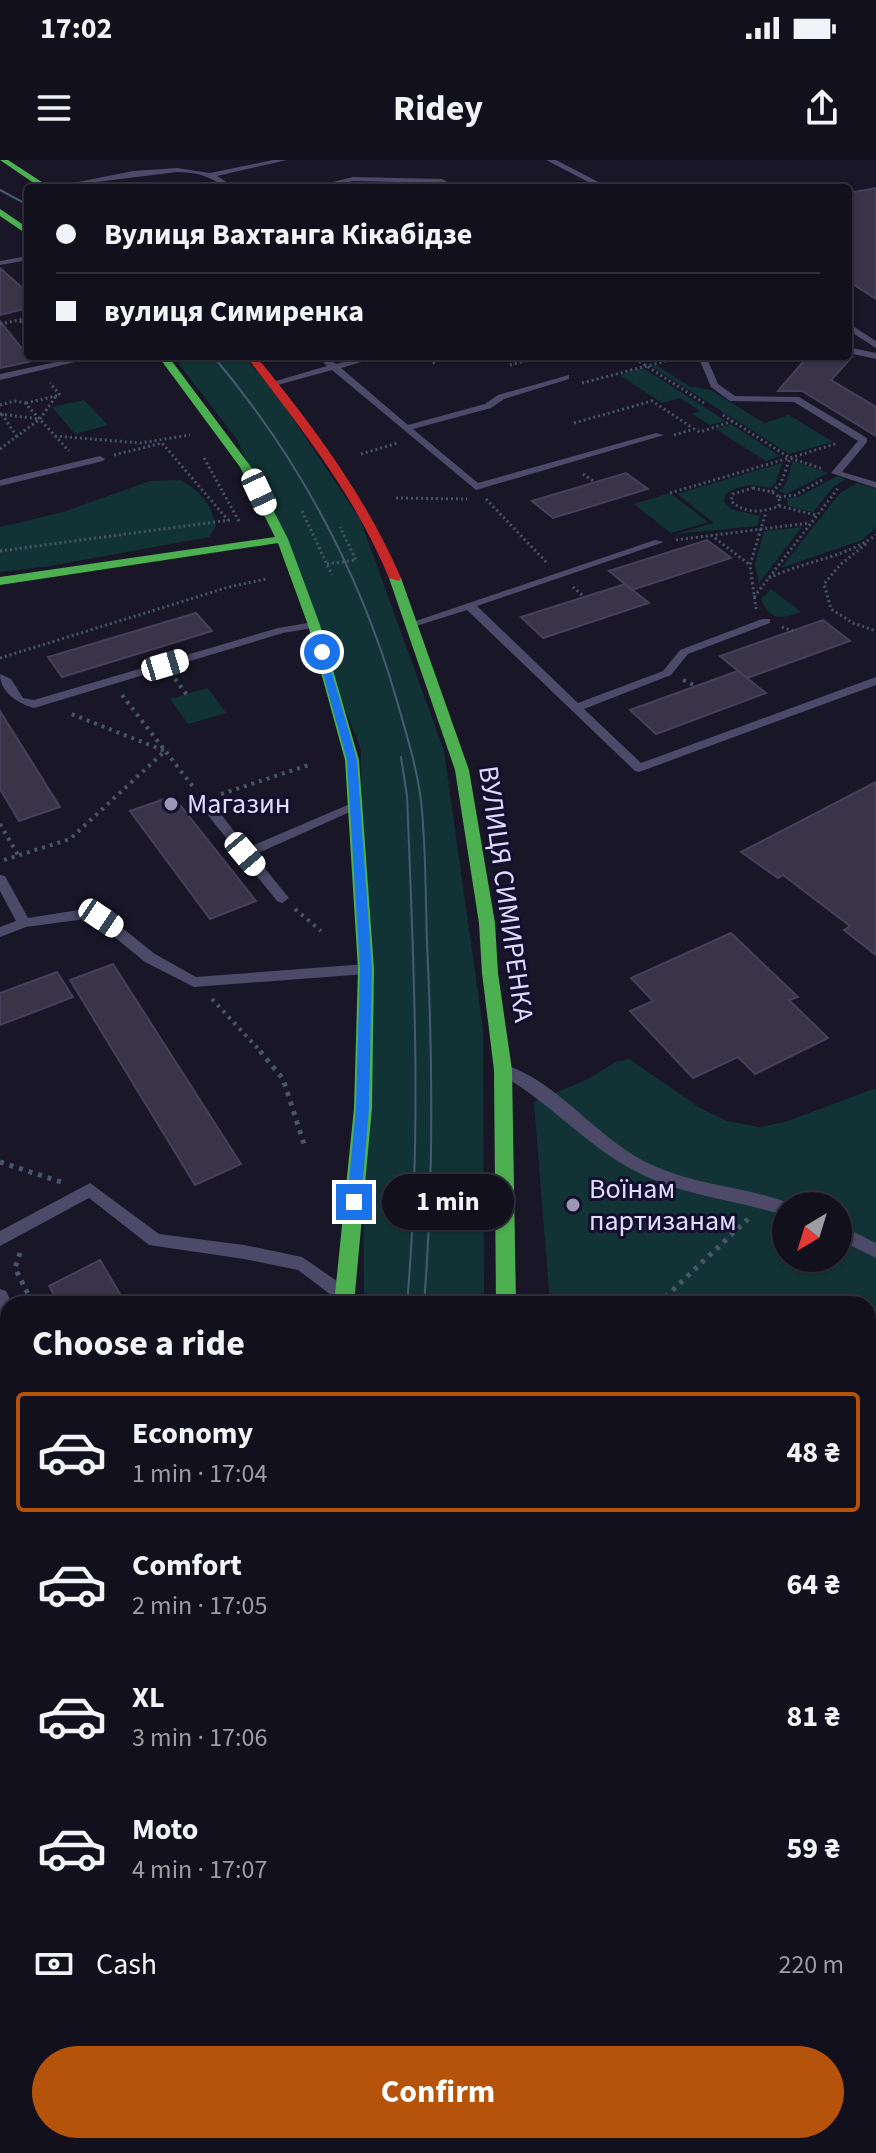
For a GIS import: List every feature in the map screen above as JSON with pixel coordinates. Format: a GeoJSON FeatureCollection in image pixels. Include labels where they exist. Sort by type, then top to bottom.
{"type":"FeatureCollection","features":[{"type":"Feature","properties":{"kind":"street"},"geometry":{"type":"LineString","coordinates":[[2,160],[42,184]]}},
{"type":"Feature","properties":{"kind":"street"},"geometry":{"type":"LineString","coordinates":[[0,212],[24,229]]}},
{"type":"Feature","properties":{"kind":"street"},"geometry":{"type":"LineString","coordinates":[[166,360],[245,467],[282,539],[314,625],[352,760],[366,969],[363,1108],[345,1296]]}},
{"type":"Feature","properties":{"kind":"street","name":"ВУЛИЦЯ СИМИРЕНКА"},"geometry":{"type":"LineString","coordinates":[[254,360],[333,458],[378,533],[413,624],[462,770],[487,923],[490,973],[503,1070],[506,1296]]}},
{"type":"Feature","properties":{"kind":"street"},"geometry":{"type":"LineString","coordinates":[[0,581],[282,539]]}},
{"type":"Feature","properties":{"kind":"lane"},"geometry":{"type":"LineString","coordinates":[[210,175],[283,160]]}},
{"type":"Feature","properties":{"kind":"lane"},"geometry":{"type":"LineString","coordinates":[[550,160],[593,184]]}},
{"type":"Feature","properties":{"kind":"lane"},"geometry":{"type":"LineString","coordinates":[[74,184],[183,167],[200,168],[225,184]]}},
{"type":"Feature","properties":{"kind":"lane"},"geometry":{"type":"LineString","coordinates":[[330,184],[353,179],[442,181],[447,184]]}},
{"type":"Feature","properties":{"kind":"lane"},"geometry":{"type":"LineString","coordinates":[[80,183],[84,184]]}},
{"type":"Feature","properties":{"kind":"lane"},"geometry":{"type":"LineString","coordinates":[[0,263],[24,259]]}},
{"type":"Feature","properties":{"kind":"lane"},"geometry":{"type":"LineString","coordinates":[[852,329],[876,345]]}},
{"type":"Feature","properties":{"kind":"lane"},"geometry":{"type":"LineString","coordinates":[[852,351],[876,356]]}},
{"type":"Feature","properties":{"kind":"lane"},"geometry":{"type":"LineString","coordinates":[[0,377],[78,360]]}},
{"type":"Feature","properties":{"kind":"lane"},"geometry":{"type":"LineString","coordinates":[[326,360],[476,487],[662,436]]}},
{"type":"Feature","properties":{"kind":"lane"},"geometry":{"type":"LineString","coordinates":[[274,383],[362,360]]}},
{"type":"Feature","properties":{"kind":"lane"},"geometry":{"type":"LineString","coordinates":[[704,360],[714,385],[733,399],[796,399],[864,440],[836,473],[876,485]]}},
{"type":"Feature","properties":{"kind":"lane"},"geometry":{"type":"LineString","coordinates":[[406,428],[488,406],[501,397],[566,377]]}},
{"type":"Feature","properties":{"kind":"lane"},"geometry":{"type":"LineString","coordinates":[[0,483],[100,459]]}},
{"type":"Feature","properties":{"kind":"lane"},"geometry":{"type":"LineString","coordinates":[[413,624],[659,542]]}},
{"type":"Feature","properties":{"kind":"lane"},"geometry":{"type":"LineString","coordinates":[[469,605],[639,768],[876,681]]}},
{"type":"Feature","properties":{"kind":"lane"},"geometry":{"type":"LineString","coordinates":[[578,707],[667,673],[684,652],[766,621]]}},
{"type":"Feature","properties":{"kind":"lane"},"geometry":{"type":"LineString","coordinates":[[0,678],[7,681],[19,700],[34,704],[282,630],[314,625]]}},
{"type":"Feature","properties":{"kind":"lane"},"geometry":{"type":"LineString","coordinates":[[203,800],[282,898]]}},
{"type":"Feature","properties":{"kind":"lane"},"geometry":{"type":"LineString","coordinates":[[245,854],[355,807]]}},
{"type":"Feature","properties":{"kind":"lane"},"geometry":{"type":"LineString","coordinates":[[0,879],[24,923]]}},
{"type":"Feature","properties":{"kind":"lane"},"geometry":{"type":"LineString","coordinates":[[0,932],[24,923],[85,914],[101,918],[150,958],[194,982],[366,969]]}},
{"type":"Feature","properties":{"kind":"lane"},"geometry":{"type":"LineString","coordinates":[[503,1070],[528,1081],[643,1168],[674,1181],[772,1204]]}},
{"type":"Feature","properties":{"kind":"lane"},"geometry":{"type":"LineString","coordinates":[[0,1239],[90,1190],[155,1240],[244,1252],[302,1264],[340,1296]]}},
{"type":"Feature","properties":{"kind":"lane"},"geometry":{"type":"LineString","coordinates":[[852,1238],[876,1251]]}},
{"type":"Feature","properties":{"kind":"path"},"geometry":{"type":"LineString","coordinates":[[0,324],[24,319]]}},
{"type":"Feature","properties":{"kind":"path"},"geometry":{"type":"LineString","coordinates":[[19,320],[24,324]]}},
{"type":"Feature","properties":{"kind":"path"},"geometry":{"type":"LineString","coordinates":[[430,360],[437,365]]}},
{"type":"Feature","properties":{"kind":"path"},"geometry":{"type":"LineString","coordinates":[[510,365],[528,360]]}},
{"type":"Feature","properties":{"kind":"path"},"geometry":{"type":"LineString","coordinates":[[576,384],[670,360]]}},
{"type":"Feature","properties":{"kind":"path"},"geometry":{"type":"LineString","coordinates":[[0,449],[40,419],[56,396],[60,395],[37,369]]}},
{"type":"Feature","properties":{"kind":"path"},"geometry":{"type":"LineString","coordinates":[[0,405],[56,396]]}},
{"type":"Feature","properties":{"kind":"path"},"geometry":{"type":"LineString","coordinates":[[574,423],[652,401],[700,432],[733,421]]}},
{"type":"Feature","properties":{"kind":"path"},"geometry":{"type":"LineString","coordinates":[[25,403],[81,464]]}},
{"type":"Feature","properties":{"kind":"path"},"geometry":{"type":"LineString","coordinates":[[1,413],[40,419]]}},
{"type":"Feature","properties":{"kind":"path"},"geometry":{"type":"LineString","coordinates":[[1,413],[17,437]]}},
{"type":"Feature","properties":{"kind":"path"},"geometry":{"type":"LineString","coordinates":[[662,436],[694,429]]}},
{"type":"Feature","properties":{"kind":"path"},"geometry":{"type":"LineString","coordinates":[[100,459],[190,435]]}},
{"type":"Feature","properties":{"kind":"path"},"geometry":{"type":"LineString","coordinates":[[55,436],[122,443],[162,443],[228,520]]}},
{"type":"Feature","properties":{"kind":"path"},"geometry":{"type":"LineString","coordinates":[[772,492],[781,483],[790,458]]}},
{"type":"Feature","properties":{"kind":"path"},"geometry":{"type":"LineString","coordinates":[[670,493],[790,458],[836,473]]}},
{"type":"Feature","properties":{"kind":"path"},"geometry":{"type":"LineString","coordinates":[[816,515],[779,506],[766,512],[750,512],[731,501],[733,494],[753,488],[772,492],[779,497],[795,495],[836,473]]}},
{"type":"Feature","properties":{"kind":"path"},"geometry":{"type":"LineString","coordinates":[[754,597],[837,489],[854,479]]}},
{"type":"Feature","properties":{"kind":"path"},"geometry":{"type":"LineString","coordinates":[[476,487],[559,576]]}},
{"type":"Feature","properties":{"kind":"path"},"geometry":{"type":"LineString","coordinates":[[779,497],[779,506]]}},
{"type":"Feature","properties":{"kind":"path"},"geometry":{"type":"LineString","coordinates":[[302,511],[332,575]]}},
{"type":"Feature","properties":{"kind":"path"},"geometry":{"type":"LineString","coordinates":[[766,512],[750,565],[756,613],[766,621]]}},
{"type":"Feature","properties":{"kind":"path"},"geometry":{"type":"LineString","coordinates":[[327,564],[356,560],[337,520]]}},
{"type":"Feature","properties":{"kind":"path"},"geometry":{"type":"LineString","coordinates":[[0,551],[239,521]]}},
{"type":"Feature","properties":{"kind":"path"},"geometry":{"type":"LineString","coordinates":[[659,542],[810,523]]}},
{"type":"Feature","properties":{"kind":"path"},"geometry":{"type":"LineString","coordinates":[[710,535],[750,565]]}},
{"type":"Feature","properties":{"kind":"path"},"geometry":{"type":"LineString","coordinates":[[876,535],[840,565],[824,584],[831,609],[853,623],[876,631]]}},
{"type":"Feature","properties":{"kind":"path"},"geometry":{"type":"LineString","coordinates":[[768,578],[798,565],[866,544]]}},
{"type":"Feature","properties":{"kind":"path"},"geometry":{"type":"LineString","coordinates":[[0,658],[229,587],[266,579]]}},
{"type":"Feature","properties":{"kind":"path"},"geometry":{"type":"LineString","coordinates":[[112,681],[203,800],[312,764]]}},
{"type":"Feature","properties":{"kind":"path"},"geometry":{"type":"LineString","coordinates":[[42,702],[165,751]]}},
{"type":"Feature","properties":{"kind":"path"},"geometry":{"type":"LineString","coordinates":[[0,861],[70,839],[165,751]]}},
{"type":"Feature","properties":{"kind":"path"},"geometry":{"type":"LineString","coordinates":[[0,824],[18,855]]}},
{"type":"Feature","properties":{"kind":"path"},"geometry":{"type":"LineString","coordinates":[[282,898],[321,931]]}},
{"type":"Feature","properties":{"kind":"path"},"geometry":{"type":"LineString","coordinates":[[194,982],[240,1026],[283,1079],[305,1147]]}},
{"type":"Feature","properties":{"kind":"path"},"geometry":{"type":"LineString","coordinates":[[0,1162],[90,1190]]}},
{"type":"Feature","properties":{"kind":"path"},"geometry":{"type":"LineString","coordinates":[[666,1296],[766,1202]]}},
{"type":"Feature","properties":{"kind":"path"},"geometry":{"type":"LineString","coordinates":[[24,1247],[16,1258],[15,1268],[29,1296]]}},
{"type":"Feature","properties":{"kind":"green space"},"geometry":{"type":"Polygon","coordinates":[[[176,360],[247,360],[275,392],[360,519],[444,751],[483,1029],[484,1296],[364,1296],[361,749],[238,441],[176,360]]]}},
{"type":"Feature","properties":{"kind":"green space"},"geometry":{"type":"Polygon","coordinates":[[[656,365],[689,386],[711,390],[764,423],[789,415],[833,442],[789,454],[651,366],[656,365]]]}},
{"type":"Feature","properties":{"kind":"green space"},"geometry":{"type":"Polygon","coordinates":[[[643,368],[726,421],[710,425],[692,414],[700,411],[680,398],[662,403],[620,375],[643,368]]]}},
{"type":"Feature","properties":{"kind":"green space"},"geometry":{"type":"Polygon","coordinates":[[[84,400],[108,425],[75,434],[52,407],[84,400]]]}},
{"type":"Feature","properties":{"kind":"green space"},"geometry":{"type":"Polygon","coordinates":[[[731,424],[780,456],[766,461],[716,429],[731,424]]]}},
{"type":"Feature","properties":{"kind":"green space"},"geometry":{"type":"Polygon","coordinates":[[[793,461],[828,473],[786,494],[779,491],[786,484],[793,461]]]}},
{"type":"Feature","properties":{"kind":"green space"},"geometry":{"type":"Polygon","coordinates":[[[782,463],[776,482],[770,488],[747,486],[725,494],[724,502],[731,509],[760,516],[757,526],[675,534],[714,523],[677,494],[782,463]]]}},
{"type":"Feature","properties":{"kind":"green space"},"geometry":{"type":"Polygon","coordinates":[[[837,476],[846,479],[833,487],[813,512],[788,506],[787,498],[798,497],[837,476]]]}},
{"type":"Feature","properties":{"kind":"green space"},"geometry":{"type":"Polygon","coordinates":[[[181,480],[200,494],[207,504],[216,526],[209,537],[0,572],[0,527],[63,512],[150,481],[181,480]]]}},
{"type":"Feature","properties":{"kind":"green space"},"geometry":{"type":"Polygon","coordinates":[[[857,483],[876,489],[876,527],[862,540],[781,568],[840,493],[857,483]]]}},
{"type":"Feature","properties":{"kind":"green space"},"geometry":{"type":"Polygon","coordinates":[[[670,493],[708,522],[671,533],[634,504],[670,493]]]}},
{"type":"Feature","properties":{"kind":"green space"},"geometry":{"type":"Polygon","coordinates":[[[802,527],[759,583],[755,565],[764,531],[802,527]]]}},
{"type":"Feature","properties":{"kind":"green space"},"geometry":{"type":"Polygon","coordinates":[[[771,589],[801,612],[782,617],[772,615],[761,599],[771,589]]]}},
{"type":"Feature","properties":{"kind":"green space"},"geometry":{"type":"Polygon","coordinates":[[[208,688],[226,713],[188,724],[170,699],[208,688]]]}},
{"type":"Feature","properties":{"kind":"green space"},"geometry":{"type":"Polygon","coordinates":[[[629,1059],[700,1108],[727,1121],[760,1127],[785,1122],[876,1088],[876,1296],[549,1296],[534,1102],[588,1079],[616,1062],[629,1059]]]}},
{"type":"Feature","properties":{"kind":"building"},"geometry":{"type":"Polygon","coordinates":[[[876,188],[876,299],[852,284],[852,192],[876,188]]]}},
{"type":"Feature","properties":{"kind":"building"},"geometry":{"type":"Polygon","coordinates":[[[0,268],[24,289],[24,309],[0,315],[0,268]]]}},
{"type":"Feature","properties":{"kind":"building"},"geometry":{"type":"Polygon","coordinates":[[[0,321],[24,351],[24,360],[33,361],[0,368],[0,321]]]}},
{"type":"Feature","properties":{"kind":"building"},"geometry":{"type":"Polygon","coordinates":[[[805,360],[849,360],[831,380],[876,407],[876,436],[802,391],[778,391],[805,360]]]}},
{"type":"Feature","properties":{"kind":"building"},"geometry":{"type":"Polygon","coordinates":[[[626,473],[648,489],[553,518],[532,501],[626,473]]]}},
{"type":"Feature","properties":{"kind":"building"},"geometry":{"type":"Polygon","coordinates":[[[707,540],[731,558],[632,590],[609,571],[707,540]]]}},
{"type":"Feature","properties":{"kind":"building"},"geometry":{"type":"Polygon","coordinates":[[[625,584],[649,603],[543,638],[521,617],[625,584]]]}},
{"type":"Feature","properties":{"kind":"building"},"geometry":{"type":"Polygon","coordinates":[[[196,613],[212,631],[62,677],[48,657],[196,613]]]}},
{"type":"Feature","properties":{"kind":"building"},"geometry":{"type":"Polygon","coordinates":[[[823,620],[850,641],[747,678],[720,656],[823,620]]]}},
{"type":"Feature","properties":{"kind":"building"},"geometry":{"type":"Polygon","coordinates":[[[738,671],[766,693],[656,734],[630,710],[738,671]]]}},
{"type":"Feature","properties":{"kind":"building"},"geometry":{"type":"Polygon","coordinates":[[[0,711],[60,807],[19,821],[0,789],[0,711]]]}},
{"type":"Feature","properties":{"kind":"building"},"geometry":{"type":"Polygon","coordinates":[[[876,782],[876,955],[844,930],[850,926],[783,875],[778,878],[741,852],[876,782]]]}},
{"type":"Feature","properties":{"kind":"building"},"geometry":{"type":"Polygon","coordinates":[[[173,796],[256,901],[210,919],[130,811],[173,796]]]}},
{"type":"Feature","properties":{"kind":"building"},"geometry":{"type":"Polygon","coordinates":[[[731,933],[798,997],[789,1000],[828,1038],[755,1074],[738,1057],[693,1078],[630,1011],[653,1001],[631,978],[731,933]]]}},
{"type":"Feature","properties":{"kind":"building"},"geometry":{"type":"Polygon","coordinates":[[[113,964],[241,1164],[195,1185],[70,980],[113,964]]]}},
{"type":"Feature","properties":{"kind":"building"},"geometry":{"type":"Polygon","coordinates":[[[57,972],[73,997],[0,1025],[0,993],[57,972]]]}},
{"type":"Feature","properties":{"kind":"building"},"geometry":{"type":"Polygon","coordinates":[[[100,1260],[121,1296],[55,1296],[49,1286],[100,1260]]]}},
{"type":"Feature","properties":{"kind":"tram line"},"geometry":{"type":"LineString","coordinates":[[0,190],[24,203]]}},
{"type":"Feature","properties":{"kind":"tram line"},"geometry":{"type":"LineString","coordinates":[[216,360],[273,435],[323,518],[345,562],[382,653],[414,763],[424,842],[431,1050],[431,1177],[425,1296]]}},
{"type":"Feature","properties":{"kind":"tram line"},"geometry":{"type":"LineString","coordinates":[[401,757],[407,796],[415,1050],[414,1177],[408,1296]]}},
{"type":"Feature","properties":{"kind":"traffic: fast"},"geometry":{"type":"LineString","coordinates":[[2,160],[41,184]]}},
{"type":"Feature","properties":{"kind":"traffic: fast"},"geometry":{"type":"LineString","coordinates":[[0,212],[24,229]]}},
{"type":"Feature","properties":{"kind":"traffic: fast"},"geometry":{"type":"LineString","coordinates":[[166,360],[245,467],[282,539],[314,625],[352,760],[366,969],[363,1108],[345,1296]]}},
{"type":"Feature","properties":{"kind":"traffic: fast"},"geometry":{"type":"LineString","coordinates":[[0,581],[282,539]]}},
{"type":"Feature","properties":{"kind":"traffic: fast"},"geometry":{"type":"LineString","coordinates":[[395,578],[462,770],[487,923],[490,973],[503,1070],[506,1296]]}},
{"type":"Feature","properties":{"kind":"traffic: jam"},"geometry":{"type":"LineString","coordinates":[[254,360],[314,435],[350,488],[395,578]]}},
{"type":"Feature","properties":{"kind":"place","name":"Магазин"},"geometry":{"type":"Point","coordinates":[171,804]}},
{"type":"Feature","properties":{"kind":"place","name":"Воїнам партизанам"},"geometry":{"type":"Point","coordinates":[573,1205]}},
{"type":"Feature","properties":{"kind":"route"},"geometry":{"type":"LineString","coordinates":[[322,652],[352,760],[366,969],[363,1108],[354,1202]]}}]}
